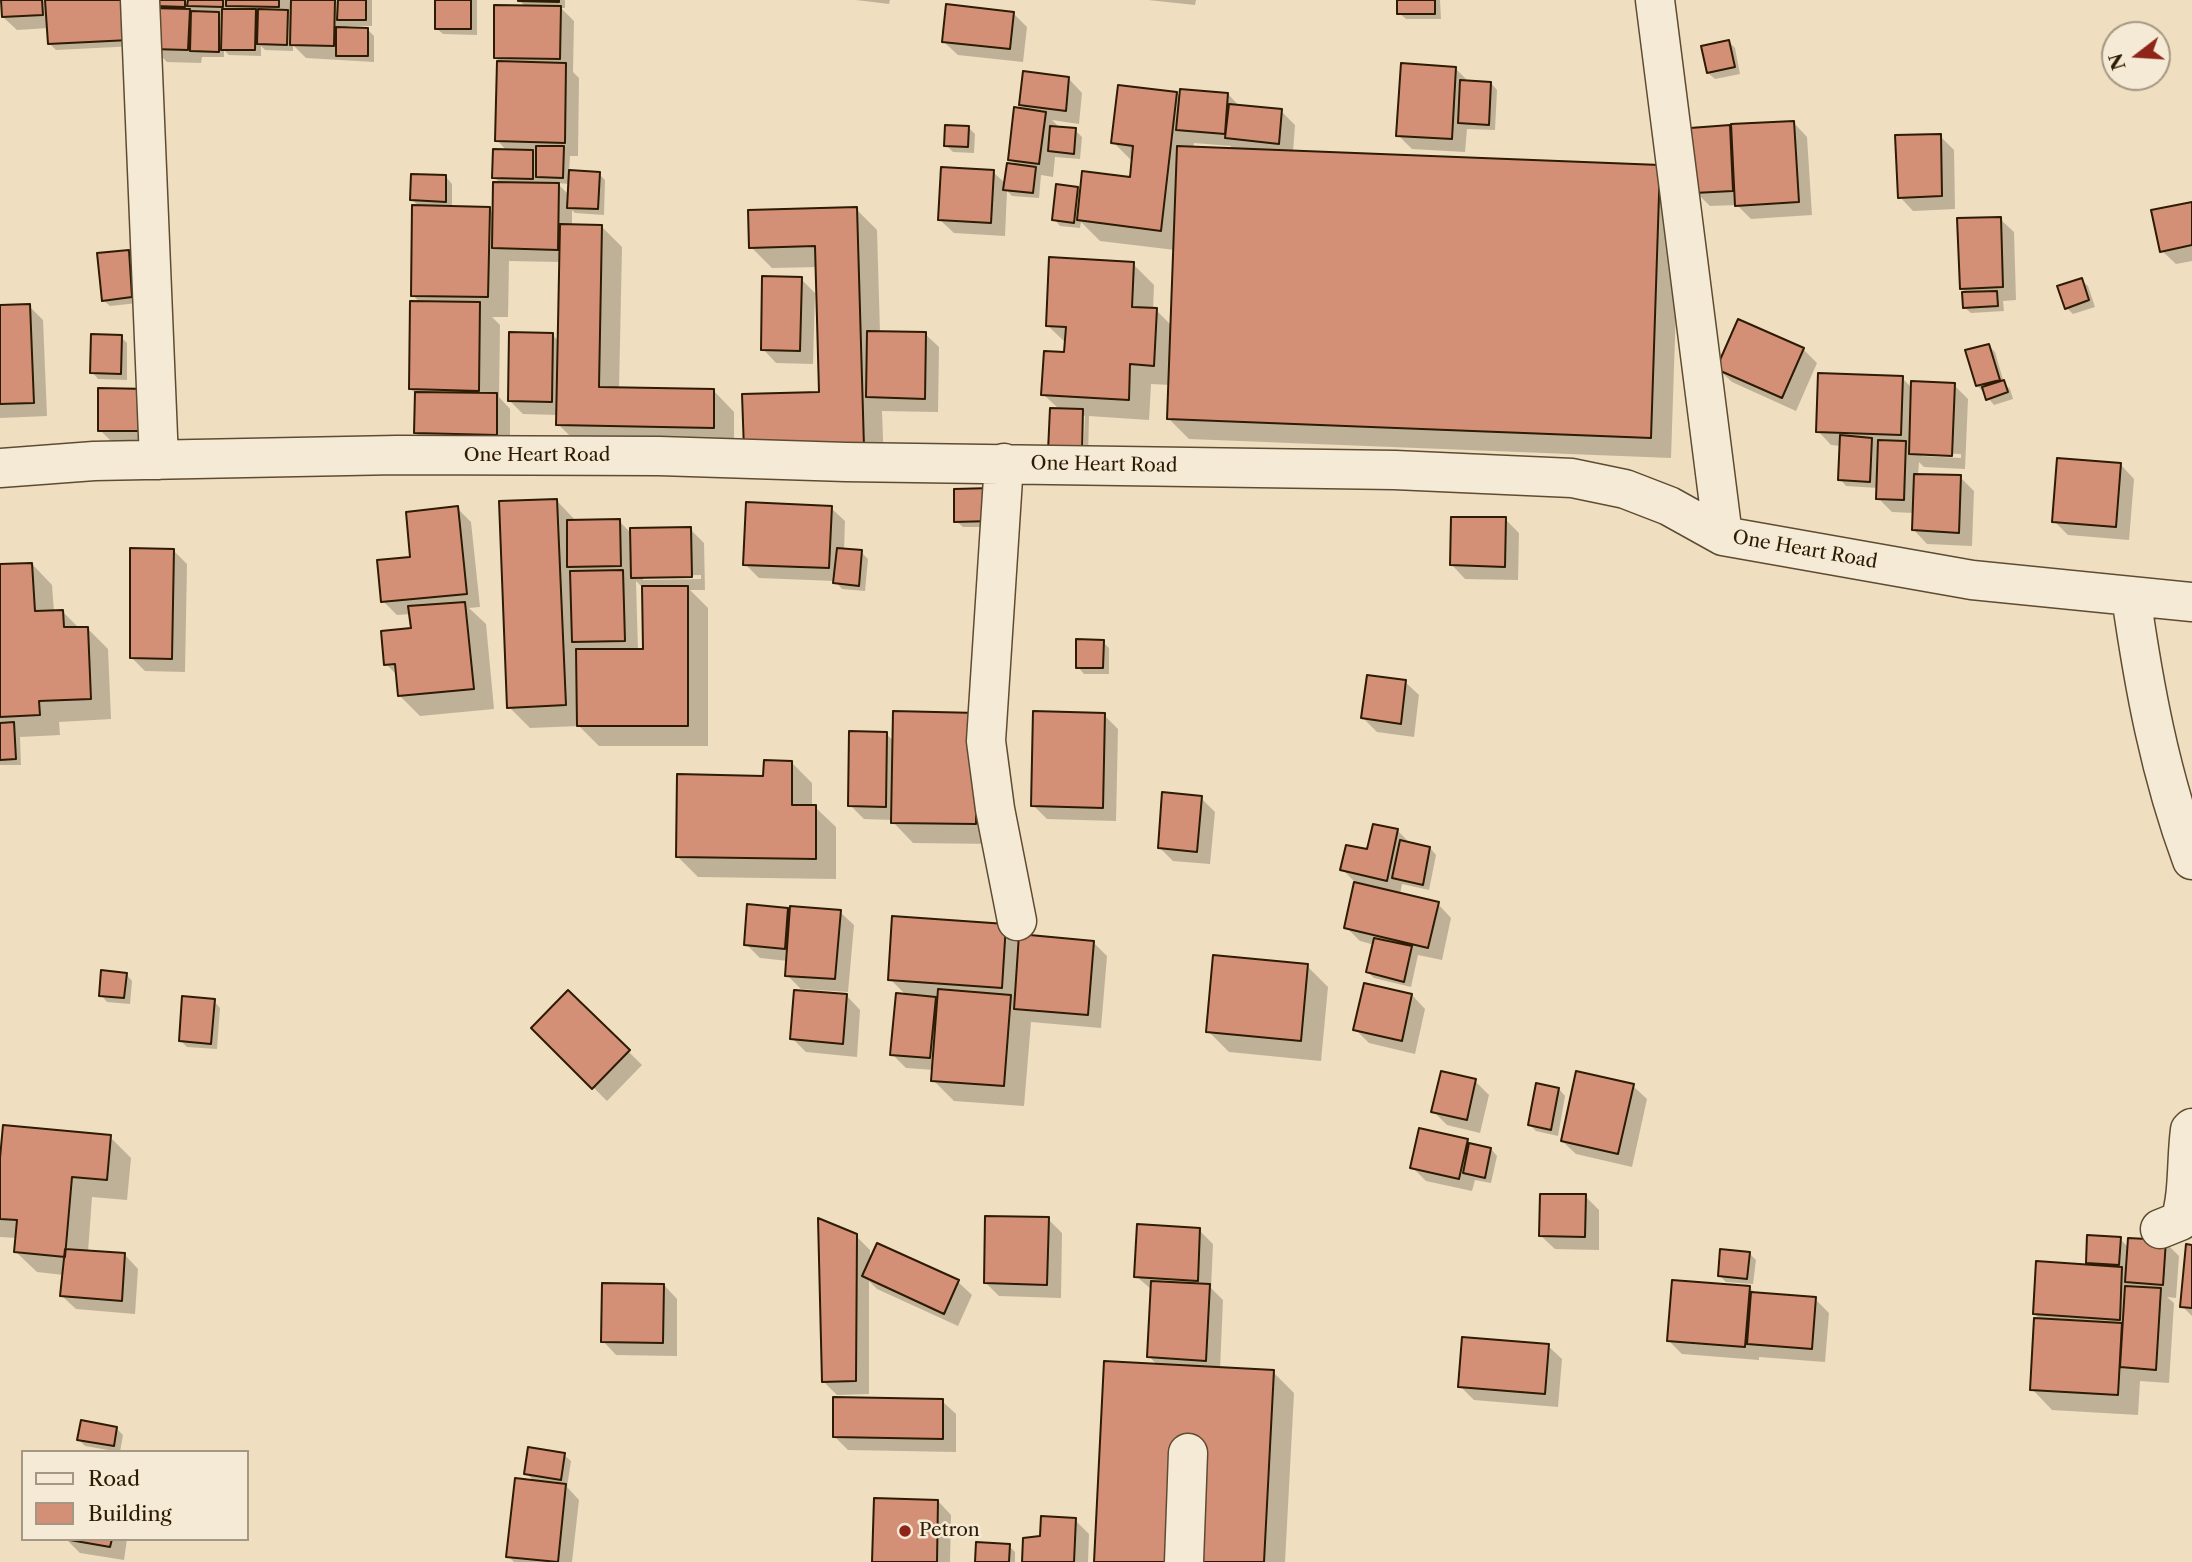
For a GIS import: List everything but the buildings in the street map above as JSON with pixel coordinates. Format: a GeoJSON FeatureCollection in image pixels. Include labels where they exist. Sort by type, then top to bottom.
{"type":"FeatureCollection","features":[{"type":"Feature","properties":{"kind":"street"},"geometry":{"type":"LineString","coordinates":[[140,0],[159,460]]}},
{"type":"Feature","properties":{"kind":"street"},"geometry":{"type":"LineString","coordinates":[[1655,0],[1724,536]]}},
{"type":"Feature","properties":{"kind":"street","name":"One Heart Road"},"geometry":{"type":"LineString","coordinates":[[0,468],[94,461],[576,456],[1395,470],[1572,478],[1625,489],[1669,506],[1724,536],[1972,580],[2192,603]]}},
{"type":"Feature","properties":{"kind":"street"},"geometry":{"type":"LineString","coordinates":[[1004,463],[986,741],[995,809],[1017,921]]}},
{"type":"Feature","properties":{"kind":"street"},"geometry":{"type":"LineString","coordinates":[[2132,596],[2153,731],[2175,814],[2192,860]]}},
{"type":"Feature","properties":{"kind":"street"},"geometry":{"type":"LineString","coordinates":[[2160,1229],[2180,1221],[2185,1206],[2186,1161],[2192,1128]]}},
{"type":"Feature","properties":{"kind":"street"},"geometry":{"type":"LineString","coordinates":[[1184,1562],[1188,1453]]}},
{"type":"Feature","properties":{"kind":"place","name":"Petron"},"geometry":{"type":"Point","coordinates":[905,1531]}}]}
